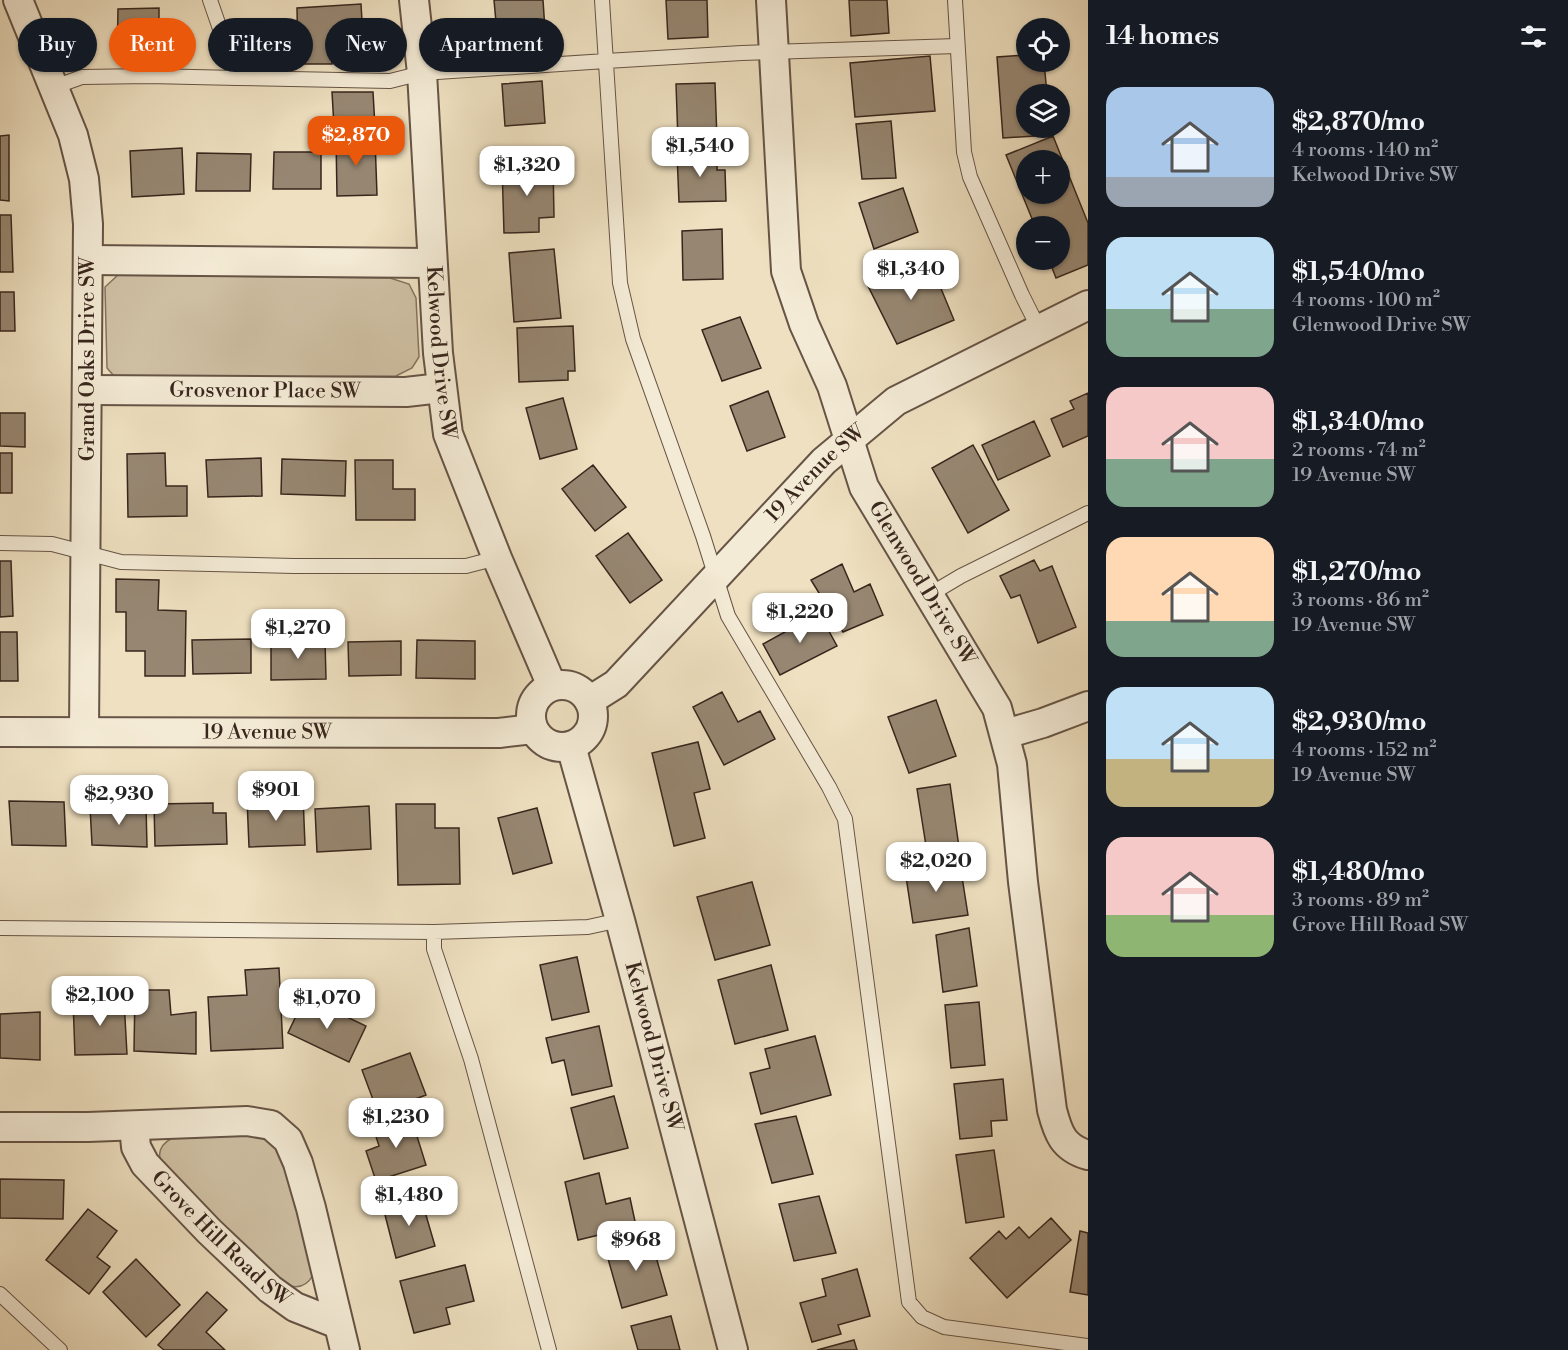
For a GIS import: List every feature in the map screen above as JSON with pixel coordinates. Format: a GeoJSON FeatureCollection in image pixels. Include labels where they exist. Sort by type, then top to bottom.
{"type":"FeatureCollection","features":[{"type":"Feature","properties":{"kind":"street","name":"Grand Oaks Drive SW"},"geometry":{"type":"LineString","coordinates":[[18,0],[73,135],[84,179],[88,224],[84,731]]}},
{"type":"Feature","properties":{"kind":"street","name":"Kelwood Drive SW"},"geometry":{"type":"LineString","coordinates":[[414,0],[422,73],[441,388],[448,434],[552,686]]}},
{"type":"Feature","properties":{"kind":"street","name":"Glenwood Drive SW"},"geometry":{"type":"LineString","coordinates":[[771,0],[786,272],[804,324],[832,386],[864,487],[997,708],[1012,764],[1023,882],[1052,1110],[1058,1134],[1078,1152],[1088,1155]]}},
{"type":"Feature","properties":{"kind":"street"},"geometry":{"type":"LineString","coordinates":[[88,260],[432,263]]}},
{"type":"Feature","properties":{"kind":"street","name":"19 Avenue SW"},"geometry":{"type":"LineString","coordinates":[[589,701],[616,684],[825,461],[896,401],[1088,306]]}},
{"type":"Feature","properties":{"kind":"street","name":"Grosvenor Place SW"},"geometry":{"type":"LineString","coordinates":[[88,390],[406,392],[441,388]]}},
{"type":"Feature","properties":{"kind":"street"},"geometry":{"type":"LineString","coordinates":[[552,686],[573,687],[589,701],[593,714],[591,728],[583,739],[571,746],[553,747],[544,742],[533,729],[531,711],[538,696],[552,686]]}},
{"type":"Feature","properties":{"kind":"street"},"geometry":{"type":"LineString","coordinates":[[1005,734],[1088,706]]}},
{"type":"Feature","properties":{"kind":"street","name":"19 Avenue SW"},"geometry":{"type":"LineString","coordinates":[[0,732],[500,733],[533,729]]}},
{"type":"Feature","properties":{"kind":"street","name":"Kelwood Drive SW"},"geometry":{"type":"LineString","coordinates":[[571,746],[620,920],[733,1350]]}},
{"type":"Feature","properties":{"kind":"street","name":"Grove Hill Road SW"},"geometry":{"type":"LineString","coordinates":[[0,1127],[247,1121],[271,1125],[288,1140],[298,1163],[342,1337]]}},
{"type":"Feature","properties":{"kind":"street","name":"Grove Hill Road SW"},"geometry":{"type":"LineString","coordinates":[[134,1125],[136,1147],[145,1164],[209,1231],[278,1295],[342,1337]]}},
{"type":"Feature","properties":{"kind":"lane"},"geometry":{"type":"LineString","coordinates":[[210,0],[237,78]]}},
{"type":"Feature","properties":{"kind":"lane"},"geometry":{"type":"LineString","coordinates":[[603,0],[620,283],[633,339],[703,536],[728,616],[829,786],[845,819],[909,1302],[922,1317],[944,1327],[1088,1346]]}},
{"type":"Feature","properties":{"kind":"lane"},"geometry":{"type":"LineString","coordinates":[[955,0],[964,152],[970,177],[1039,329]]}},
{"type":"Feature","properties":{"kind":"lane"},"geometry":{"type":"LineString","coordinates":[[54,87],[82,78],[149,76],[390,81],[422,73],[606,61],[774,51],[957,46]]}},
{"type":"Feature","properties":{"kind":"lane"},"geometry":{"type":"LineString","coordinates":[[929,595],[961,576],[1088,513]]}},
{"type":"Feature","properties":{"kind":"lane"},"geometry":{"type":"LineString","coordinates":[[0,543],[52,544],[121,562],[466,567],[498,558]]}},
{"type":"Feature","properties":{"kind":"lane"},"geometry":{"type":"LineString","coordinates":[[0,928],[434,932],[588,927],[620,920]]}},
{"type":"Feature","properties":{"kind":"lane"},"geometry":{"type":"LineString","coordinates":[[434,932],[434,949],[471,1059],[549,1350]]}},
{"type":"Feature","properties":{"kind":"lane"},"geometry":{"type":"LineString","coordinates":[[0,1294],[60,1350]]}},
{"type":"Feature","properties":{"kind":"shaded area"},"geometry":{"type":"Polygon","coordinates":[[[118,275],[390,278],[409,284],[416,298],[419,357],[412,368],[396,376],[122,378],[114,376],[107,368],[105,287],[118,275]]]}},
{"type":"Feature","properties":{"kind":"shaded area"},"geometry":{"type":"Polygon","coordinates":[[[180,1135],[254,1135],[271,1142],[284,1155],[313,1275],[308,1282],[295,1287],[287,1285],[166,1173],[160,1160],[161,1150],[167,1141],[180,1135]]]}},
{"type":"Feature","properties":{"kind":"building"},"geometry":{"type":"Polygon","coordinates":[[[494,0],[543,0],[544,18],[496,18],[494,0]]]}},
{"type":"Feature","properties":{"kind":"building"},"geometry":{"type":"Polygon","coordinates":[[[666,0],[707,0],[708,37],[668,39],[666,0]]]}},
{"type":"Feature","properties":{"kind":"building"},"geometry":{"type":"Polygon","coordinates":[[[849,0],[887,0],[889,33],[851,36],[849,0]]]}},
{"type":"Feature","properties":{"kind":"building"},"geometry":{"type":"Polygon","coordinates":[[[361,4],[362,18],[325,18],[325,64],[313,64],[313,18],[297,18],[297,8],[361,4]]]}},
{"type":"Feature","properties":{"kind":"building"},"geometry":{"type":"Polygon","coordinates":[[[159,8],[159,18],[118,18],[118,9],[159,8]]]}},
{"type":"Feature","properties":{"kind":"building"},"geometry":{"type":"Polygon","coordinates":[[[930,56],[935,111],[855,117],[850,63],[930,56]]]}},
{"type":"Feature","properties":{"kind":"building"},"geometry":{"type":"Polygon","coordinates":[[[1016,56],[1016,72],[1045,72],[1046,84],[1016,84],[1016,137],[1003,138],[997,57],[1016,56]]]}},
{"type":"Feature","properties":{"kind":"building"},"geometry":{"type":"Polygon","coordinates":[[[542,81],[545,123],[505,126],[502,84],[542,81]]]}},
{"type":"Feature","properties":{"kind":"building"},"geometry":{"type":"Polygon","coordinates":[[[715,83],[717,140],[678,141],[676,84],[715,83]]]}},
{"type":"Feature","properties":{"kind":"building"},"geometry":{"type":"Polygon","coordinates":[[[332,92],[373,92],[375,127],[334,127],[332,92]]]}},
{"type":"Feature","properties":{"kind":"building"},"geometry":{"type":"Polygon","coordinates":[[[891,121],[896,178],[862,179],[856,124],[891,121]]]}},
{"type":"Feature","properties":{"kind":"building"},"geometry":{"type":"Polygon","coordinates":[[[9,135],[9,201],[0,200],[0,136],[9,135]]]}},
{"type":"Feature","properties":{"kind":"building"},"geometry":{"type":"Polygon","coordinates":[[[336,137],[375,139],[377,195],[337,196],[336,137]]]}},
{"type":"Feature","properties":{"kind":"building"},"geometry":{"type":"Polygon","coordinates":[[[1048,138],[1054,138],[1059,150],[1018,150],[1048,138]]]}},
{"type":"Feature","properties":{"kind":"building"},"geometry":{"type":"Polygon","coordinates":[[[182,148],[184,194],[132,197],[130,151],[182,148]]]}},
{"type":"Feature","properties":{"kind":"building"},"geometry":{"type":"Polygon","coordinates":[[[1016,151],[1016,179],[1006,155],[1016,151]]]}},
{"type":"Feature","properties":{"kind":"building"},"geometry":{"type":"Polygon","coordinates":[[[274,152],[321,152],[321,189],[273,189],[274,152]]]}},
{"type":"Feature","properties":{"kind":"building"},"geometry":{"type":"Polygon","coordinates":[[[197,153],[251,154],[250,191],[196,191],[197,153]]]}},
{"type":"Feature","properties":{"kind":"building"},"geometry":{"type":"Polygon","coordinates":[[[717,153],[717,170],[725,170],[726,201],[679,202],[677,154],[717,153]]]}},
{"type":"Feature","properties":{"kind":"building"},"geometry":{"type":"Polygon","coordinates":[[[553,164],[554,217],[539,218],[539,232],[504,233],[502,165],[553,164]]]}},
{"type":"Feature","properties":{"kind":"building"},"geometry":{"type":"Polygon","coordinates":[[[1070,178],[1088,223],[1088,265],[1056,278],[1053,270],[1070,270],[1070,216],[1031,216],[1026,204],[1070,204],[1070,178]]]}},
{"type":"Feature","properties":{"kind":"building"},"geometry":{"type":"Polygon","coordinates":[[[903,188],[918,232],[874,249],[859,203],[903,188]]]}},
{"type":"Feature","properties":{"kind":"building"},"geometry":{"type":"Polygon","coordinates":[[[0,215],[11,215],[13,272],[0,272],[0,215]]]}},
{"type":"Feature","properties":{"kind":"building"},"geometry":{"type":"Polygon","coordinates":[[[722,229],[723,279],[683,280],[682,231],[722,229]]]}},
{"type":"Feature","properties":{"kind":"building"},"geometry":{"type":"Polygon","coordinates":[[[554,249],[561,318],[514,322],[509,253],[554,249]]]}},
{"type":"Feature","properties":{"kind":"building"},"geometry":{"type":"Polygon","coordinates":[[[928,257],[954,320],[897,344],[867,284],[928,257]]]}},
{"type":"Feature","properties":{"kind":"building"},"geometry":{"type":"Polygon","coordinates":[[[0,292],[14,292],[15,331],[0,331],[0,292]]]}},
{"type":"Feature","properties":{"kind":"building"},"geometry":{"type":"Polygon","coordinates":[[[740,317],[761,368],[722,381],[702,330],[740,317]]]}},
{"type":"Feature","properties":{"kind":"building"},"geometry":{"type":"Polygon","coordinates":[[[573,326],[575,371],[568,371],[568,380],[519,382],[517,328],[573,326]]]}},
{"type":"Feature","properties":{"kind":"building"},"geometry":{"type":"Polygon","coordinates":[[[768,391],[785,437],[747,451],[730,406],[768,391]]]}},
{"type":"Feature","properties":{"kind":"building"},"geometry":{"type":"Polygon","coordinates":[[[1088,393],[1088,436],[1063,447],[1051,419],[1074,409],[1070,401],[1088,393]]]}},
{"type":"Feature","properties":{"kind":"building"},"geometry":{"type":"Polygon","coordinates":[[[563,398],[577,449],[540,459],[526,408],[563,398]]]}},
{"type":"Feature","properties":{"kind":"building"},"geometry":{"type":"Polygon","coordinates":[[[0,413],[25,413],[25,447],[0,446],[0,413]]]}},
{"type":"Feature","properties":{"kind":"building"},"geometry":{"type":"Polygon","coordinates":[[[1034,421],[1050,456],[998,480],[982,445],[1034,421]]]}},
{"type":"Feature","properties":{"kind":"building"},"geometry":{"type":"Polygon","coordinates":[[[973,445],[1009,510],[968,533],[932,468],[973,445]]]}},
{"type":"Feature","properties":{"kind":"building"},"geometry":{"type":"Polygon","coordinates":[[[0,453],[12,453],[12,493],[0,493],[0,453]]]}},
{"type":"Feature","properties":{"kind":"building"},"geometry":{"type":"Polygon","coordinates":[[[165,453],[166,486],[187,486],[187,516],[128,517],[127,454],[165,453]]]}},
{"type":"Feature","properties":{"kind":"building"},"geometry":{"type":"Polygon","coordinates":[[[261,458],[262,496],[208,497],[206,460],[261,458]]]}},
{"type":"Feature","properties":{"kind":"building"},"geometry":{"type":"Polygon","coordinates":[[[282,459],[346,461],[345,496],[281,494],[282,459]]]}},
{"type":"Feature","properties":{"kind":"building"},"geometry":{"type":"Polygon","coordinates":[[[355,460],[393,460],[393,489],[415,489],[415,520],[356,520],[355,460]]]}},
{"type":"Feature","properties":{"kind":"building"},"geometry":{"type":"Polygon","coordinates":[[[593,465],[626,507],[595,531],[562,489],[593,465]]]}},
{"type":"Feature","properties":{"kind":"building"},"geometry":{"type":"Polygon","coordinates":[[[628,533],[662,580],[630,603],[596,556],[628,533]]]}},
{"type":"Feature","properties":{"kind":"building"},"geometry":{"type":"Polygon","coordinates":[[[1034,560],[1040,571],[1052,566],[1076,627],[1038,643],[1020,595],[1011,598],[1000,576],[1034,560]]]}},
{"type":"Feature","properties":{"kind":"building"},"geometry":{"type":"Polygon","coordinates":[[[0,561],[11,561],[13,616],[0,617],[0,561]]]}},
{"type":"Feature","properties":{"kind":"building"},"geometry":{"type":"Polygon","coordinates":[[[842,564],[854,592],[870,584],[883,615],[843,632],[811,580],[842,564]]]}},
{"type":"Feature","properties":{"kind":"building"},"geometry":{"type":"Polygon","coordinates":[[[116,579],[159,580],[158,610],[186,611],[185,676],[145,676],[145,651],[126,651],[126,612],[116,612],[116,579]]]}},
{"type":"Feature","properties":{"kind":"building"},"geometry":{"type":"Polygon","coordinates":[[[819,613],[837,646],[780,675],[763,644],[819,613]]]}},
{"type":"Feature","properties":{"kind":"building"},"geometry":{"type":"Polygon","coordinates":[[[0,632],[17,632],[18,681],[0,681],[0,632]]]}},
{"type":"Feature","properties":{"kind":"building"},"geometry":{"type":"Polygon","coordinates":[[[251,639],[251,673],[193,674],[192,640],[251,639]]]}},
{"type":"Feature","properties":{"kind":"building"},"geometry":{"type":"Polygon","coordinates":[[[271,640],[325,640],[326,679],[271,680],[271,640]]]}},
{"type":"Feature","properties":{"kind":"building"},"geometry":{"type":"Polygon","coordinates":[[[417,640],[475,641],[475,679],[416,678],[417,640]]]}},
{"type":"Feature","properties":{"kind":"building"},"geometry":{"type":"Polygon","coordinates":[[[401,641],[401,675],[349,676],[348,642],[401,641]]]}},
{"type":"Feature","properties":{"kind":"building"},"geometry":{"type":"Polygon","coordinates":[[[722,692],[738,722],[760,711],[775,739],[724,765],[693,707],[722,692]]]}},
{"type":"Feature","properties":{"kind":"building"},"geometry":{"type":"Polygon","coordinates":[[[936,700],[956,756],[909,773],[888,717],[936,700]]]}},
{"type":"Feature","properties":{"kind":"building"},"geometry":{"type":"Polygon","coordinates":[[[698,742],[710,789],[694,793],[705,838],[674,846],[652,753],[698,742]]]}},
{"type":"Feature","properties":{"kind":"building"},"geometry":{"type":"Polygon","coordinates":[[[950,784],[959,847],[927,852],[917,789],[950,784]]]}},
{"type":"Feature","properties":{"kind":"building"},"geometry":{"type":"Polygon","coordinates":[[[303,796],[305,845],[249,847],[247,799],[303,796]]]}},
{"type":"Feature","properties":{"kind":"building"},"geometry":{"type":"Polygon","coordinates":[[[9,801],[64,802],[66,846],[12,845],[9,801]]]}},
{"type":"Feature","properties":{"kind":"building"},"geometry":{"type":"Polygon","coordinates":[[[213,803],[213,813],[226,813],[227,844],[155,846],[154,804],[213,803]]]}},
{"type":"Feature","properties":{"kind":"building"},"geometry":{"type":"Polygon","coordinates":[[[396,804],[435,804],[435,828],[459,828],[460,884],[398,885],[396,804]]]}},
{"type":"Feature","properties":{"kind":"building"},"geometry":{"type":"Polygon","coordinates":[[[146,805],[147,847],[92,845],[90,806],[146,805]]]}},
{"type":"Feature","properties":{"kind":"building"},"geometry":{"type":"Polygon","coordinates":[[[369,806],[371,849],[317,852],[315,809],[369,806]]]}},
{"type":"Feature","properties":{"kind":"building"},"geometry":{"type":"Polygon","coordinates":[[[537,808],[552,863],[513,874],[498,818],[537,808]]]}},
{"type":"Feature","properties":{"kind":"building"},"geometry":{"type":"Polygon","coordinates":[[[960,864],[968,915],[913,923],[905,870],[960,864]]]}},
{"type":"Feature","properties":{"kind":"building"},"geometry":{"type":"Polygon","coordinates":[[[752,882],[770,945],[715,960],[697,897],[752,882]]]}},
{"type":"Feature","properties":{"kind":"building"},"geometry":{"type":"Polygon","coordinates":[[[969,928],[977,986],[943,992],[936,935],[969,928]]]}},
{"type":"Feature","properties":{"kind":"building"},"geometry":{"type":"Polygon","coordinates":[[[577,957],[589,1012],[552,1020],[540,965],[577,957]]]}},
{"type":"Feature","properties":{"kind":"building"},"geometry":{"type":"Polygon","coordinates":[[[771,965],[788,1030],[735,1044],[718,980],[771,965]]]}},
{"type":"Feature","properties":{"kind":"building"},"geometry":{"type":"Polygon","coordinates":[[[279,968],[283,1048],[211,1051],[208,997],[247,995],[245,970],[279,968]]]}},
{"type":"Feature","properties":{"kind":"building"},"geometry":{"type":"Polygon","coordinates":[[[135,990],[169,990],[171,1015],[196,1012],[196,1054],[134,1051],[135,990]]]}},
{"type":"Feature","properties":{"kind":"building"},"geometry":{"type":"Polygon","coordinates":[[[305,997],[366,1026],[349,1062],[288,1033],[305,997]]]}},
{"type":"Feature","properties":{"kind":"building"},"geometry":{"type":"Polygon","coordinates":[[[73,1000],[124,1000],[127,1054],[75,1055],[73,1000]]]}},
{"type":"Feature","properties":{"kind":"building"},"geometry":{"type":"Polygon","coordinates":[[[979,1002],[985,1065],[951,1068],[945,1005],[979,1002]]]}},
{"type":"Feature","properties":{"kind":"building"},"geometry":{"type":"Polygon","coordinates":[[[40,1012],[40,1060],[0,1058],[0,1014],[40,1012]]]}},
{"type":"Feature","properties":{"kind":"building"},"geometry":{"type":"Polygon","coordinates":[[[599,1026],[612,1086],[572,1095],[564,1060],[552,1063],[546,1038],[599,1026]]]}},
{"type":"Feature","properties":{"kind":"building"},"geometry":{"type":"Polygon","coordinates":[[[815,1036],[831,1095],[761,1114],[750,1073],[770,1068],[765,1049],[815,1036]]]}},
{"type":"Feature","properties":{"kind":"building"},"geometry":{"type":"Polygon","coordinates":[[[410,1053],[426,1095],[378,1113],[362,1070],[410,1053]]]}},
{"type":"Feature","properties":{"kind":"building"},"geometry":{"type":"Polygon","coordinates":[[[1003,1079],[1007,1120],[991,1121],[992,1136],[960,1139],[954,1084],[1003,1079]]]}},
{"type":"Feature","properties":{"kind":"building"},"geometry":{"type":"Polygon","coordinates":[[[614,1096],[628,1148],[584,1159],[571,1108],[614,1096]]]}},
{"type":"Feature","properties":{"kind":"building"},"geometry":{"type":"Polygon","coordinates":[[[410,1114],[426,1165],[376,1181],[366,1151],[379,1146],[373,1127],[410,1114]]]}},
{"type":"Feature","properties":{"kind":"building"},"geometry":{"type":"Polygon","coordinates":[[[796,1116],[813,1174],[772,1183],[755,1124],[796,1116]]]}},
{"type":"Feature","properties":{"kind":"building"},"geometry":{"type":"Polygon","coordinates":[[[994,1150],[1004,1217],[966,1223],[956,1155],[994,1150]]]}},
{"type":"Feature","properties":{"kind":"building"},"geometry":{"type":"Polygon","coordinates":[[[599,1173],[606,1204],[630,1198],[636,1226],[578,1240],[565,1182],[599,1173]]]}},
{"type":"Feature","properties":{"kind":"building"},"geometry":{"type":"Polygon","coordinates":[[[0,1179],[64,1180],[63,1219],[0,1218],[0,1179]]]}},
{"type":"Feature","properties":{"kind":"building"},"geometry":{"type":"Polygon","coordinates":[[[819,1196],[836,1253],[794,1261],[779,1204],[819,1196]]]}},
{"type":"Feature","properties":{"kind":"building"},"geometry":{"type":"Polygon","coordinates":[[[421,1198],[435,1246],[396,1258],[383,1207],[421,1198]]]}},
{"type":"Feature","properties":{"kind":"building"},"geometry":{"type":"Polygon","coordinates":[[[88,1209],[117,1231],[97,1257],[110,1267],[89,1294],[46,1260],[88,1209]]]}},
{"type":"Feature","properties":{"kind":"building"},"geometry":{"type":"Polygon","coordinates":[[[1051,1218],[1071,1240],[1007,1298],[970,1258],[999,1231],[1006,1239],[1019,1227],[1029,1238],[1051,1218]]]}},
{"type":"Feature","properties":{"kind":"building"},"geometry":{"type":"Polygon","coordinates":[[[1080,1231],[1088,1233],[1088,1295],[1070,1292],[1080,1231]]]}},
{"type":"Feature","properties":{"kind":"building"},"geometry":{"type":"Polygon","coordinates":[[[650,1236],[667,1295],[622,1308],[605,1248],[650,1236]]]}},
{"type":"Feature","properties":{"kind":"building"},"geometry":{"type":"Polygon","coordinates":[[[136,1259],[180,1305],[146,1337],[103,1292],[136,1259]]]}},
{"type":"Feature","properties":{"kind":"building"},"geometry":{"type":"Polygon","coordinates":[[[465,1265],[474,1301],[446,1308],[450,1324],[414,1333],[400,1281],[465,1265]]]}},
{"type":"Feature","properties":{"kind":"building"},"geometry":{"type":"Polygon","coordinates":[[[857,1269],[870,1316],[838,1325],[841,1334],[812,1342],[800,1303],[826,1296],[822,1279],[857,1269]]]}},
{"type":"Feature","properties":{"kind":"building"},"geometry":{"type":"Polygon","coordinates":[[[207,1292],[227,1310],[206,1332],[225,1350],[164,1350],[158,1345],[207,1292]]]}},
{"type":"Feature","properties":{"kind":"building"},"geometry":{"type":"Polygon","coordinates":[[[671,1316],[680,1350],[638,1350],[631,1326],[671,1316]]]}},
{"type":"Feature","properties":{"kind":"building"},"geometry":{"type":"Polygon","coordinates":[[[854,1340],[857,1350],[817,1350],[854,1340]]]}}]}
